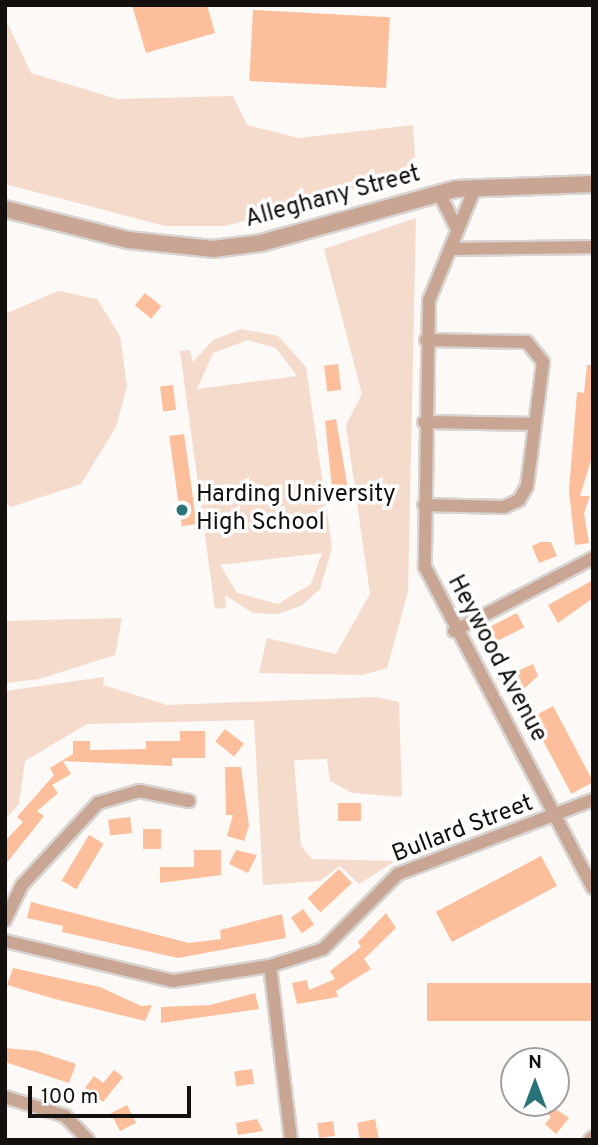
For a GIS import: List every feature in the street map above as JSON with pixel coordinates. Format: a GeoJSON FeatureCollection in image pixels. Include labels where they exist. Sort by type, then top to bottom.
{"type":"FeatureCollection","features":[{"type":"Feature","properties":{"kind":"street","name":"Alleghany Street"},"geometry":{"type":"LineString","coordinates":[[5,209],[128,240],[213,249],[261,243],[439,193],[475,188],[593,184]]}},
{"type":"Feature","properties":{"kind":"street","name":"Heywood Avenue"},"geometry":{"type":"LineString","coordinates":[[475,188],[430,292],[424,422],[425,567],[454,631],[593,887]]}},
{"type":"Feature","properties":{"kind":"street"},"geometry":{"type":"LineString","coordinates":[[439,193],[457,229]]}},
{"type":"Feature","properties":{"kind":"street"},"geometry":{"type":"LineString","coordinates":[[450,249],[593,247]]}},
{"type":"Feature","properties":{"kind":"street"},"geometry":{"type":"LineString","coordinates":[[424,505],[516,503],[527,486],[543,362],[536,348],[519,340],[426,340]]}},
{"type":"Feature","properties":{"kind":"street"},"geometry":{"type":"LineString","coordinates":[[424,422],[535,424]]}},
{"type":"Feature","properties":{"kind":"street"},"geometry":{"type":"LineString","coordinates":[[454,631],[593,558]]}},
{"type":"Feature","properties":{"kind":"street"},"geometry":{"type":"LineString","coordinates":[[5,919],[22,885],[98,803],[139,791],[189,801]]}},
{"type":"Feature","properties":{"kind":"street","name":"Bullard Street"},"geometry":{"type":"LineString","coordinates":[[5,941],[173,981],[270,966],[323,949],[398,874],[556,817],[593,800]]}},
{"type":"Feature","properties":{"kind":"street"},"geometry":{"type":"LineString","coordinates":[[270,966],[291,1140]]}},
{"type":"Feature","properties":{"kind":"street"},"geometry":{"type":"LineString","coordinates":[[5,1097],[65,1116],[88,1140]]}},
{"type":"Feature","properties":{"kind":"shaded area"},"geometry":{"type":"Polygon","coordinates":[[[5,18],[31,73],[117,99],[233,96],[247,125],[299,138],[413,125],[416,170],[226,226],[165,226],[5,184],[5,18]]]}},
{"type":"Feature","properties":{"kind":"shaded area"},"geometry":{"type":"Polygon","coordinates":[[[416,218],[408,592],[387,668],[363,675],[259,673],[267,638],[336,654],[370,594],[346,425],[362,394],[324,249],[416,218]]]}},
{"type":"Feature","properties":{"kind":"shaded area"},"geometry":{"type":"Polygon","coordinates":[[[58,291],[97,299],[120,336],[127,387],[116,427],[81,484],[11,507],[5,502],[5,314],[58,291]]]}},
{"type":"Feature","properties":{"kind":"shaded area"},"geometry":{"type":"Polygon","coordinates":[[[241,329],[278,336],[306,367],[332,548],[320,589],[301,606],[277,614],[253,613],[225,595],[226,608],[215,609],[180,351],[190,350],[193,362],[213,340],[241,329]],[[248,340],[213,353],[197,389],[297,376],[276,348],[248,340]],[[322,553],[220,565],[237,593],[278,604],[311,584],[322,553]]]}},
{"type":"Feature","properties":{"kind":"shaded area"},"geometry":{"type":"Polygon","coordinates":[[[122,618],[115,655],[39,679],[7,683],[5,690],[5,621],[122,618]]]}},
{"type":"Feature","properties":{"kind":"shaded area"},"geometry":{"type":"Polygon","coordinates":[[[104,677],[103,685],[167,705],[376,697],[399,702],[402,797],[352,793],[330,781],[327,759],[294,760],[301,846],[312,859],[395,861],[359,884],[340,866],[320,881],[263,885],[254,720],[87,724],[25,761],[19,804],[5,820],[5,691],[104,677]]]}},
{"type":"Feature","properties":{"kind":"building"},"geometry":{"type":"Polygon","coordinates":[[[132,5],[207,5],[215,33],[146,53],[132,5]]]}},
{"type":"Feature","properties":{"kind":"building"},"geometry":{"type":"Polygon","coordinates":[[[253,10],[390,17],[386,88],[249,81],[253,10]]]}},
{"type":"Feature","properties":{"kind":"building"},"geometry":{"type":"Polygon","coordinates":[[[145,293],[161,306],[151,319],[135,305],[145,293]]]}},
{"type":"Feature","properties":{"kind":"building"},"geometry":{"type":"Polygon","coordinates":[[[338,364],[341,390],[327,392],[324,366],[338,364]]]}},
{"type":"Feature","properties":{"kind":"building"},"geometry":{"type":"Polygon","coordinates":[[[587,365],[593,365],[593,454],[580,496],[590,496],[584,513],[589,543],[575,545],[569,491],[577,392],[584,393],[587,365]]]}},
{"type":"Feature","properties":{"kind":"building"},"geometry":{"type":"Polygon","coordinates":[[[173,385],[176,410],[163,411],[160,387],[173,385]]]}},
{"type":"Feature","properties":{"kind":"building"},"geometry":{"type":"Polygon","coordinates":[[[336,419],[349,495],[333,497],[325,421],[336,419]]]}},
{"type":"Feature","properties":{"kind":"building"},"geometry":{"type":"Polygon","coordinates":[[[184,434],[197,524],[182,526],[169,436],[184,434]]]}},
{"type":"Feature","properties":{"kind":"building"},"geometry":{"type":"Polygon","coordinates":[[[551,542],[557,556],[539,563],[532,546],[551,542]]]}},
{"type":"Feature","properties":{"kind":"building"},"geometry":{"type":"Polygon","coordinates":[[[593,580],[593,598],[558,623],[548,605],[593,580]]]}},
{"type":"Feature","properties":{"kind":"building"},"geometry":{"type":"Polygon","coordinates":[[[517,613],[524,627],[497,641],[489,627],[517,613]]]}},
{"type":"Feature","properties":{"kind":"building"},"geometry":{"type":"Polygon","coordinates":[[[533,664],[538,676],[518,694],[509,675],[533,664]]]}},
{"type":"Feature","properties":{"kind":"building"},"geometry":{"type":"Polygon","coordinates":[[[553,706],[593,781],[571,794],[531,718],[553,706]]]}},
{"type":"Feature","properties":{"kind":"building"},"geometry":{"type":"Polygon","coordinates":[[[225,729],[244,744],[234,756],[215,742],[225,729]]]}},
{"type":"Feature","properties":{"kind":"building"},"geometry":{"type":"Polygon","coordinates":[[[180,731],[205,731],[205,758],[172,758],[172,766],[63,761],[71,774],[52,785],[58,793],[37,811],[44,816],[5,865],[5,841],[23,822],[17,817],[54,775],[50,768],[73,754],[73,741],[90,741],[90,750],[146,749],[146,741],[180,741],[180,731]]]}},
{"type":"Feature","properties":{"kind":"building"},"geometry":{"type":"Polygon","coordinates":[[[225,767],[241,767],[249,826],[244,841],[227,836],[233,815],[226,815],[225,767]]]}},
{"type":"Feature","properties":{"kind":"building"},"geometry":{"type":"Polygon","coordinates":[[[338,803],[361,803],[361,821],[338,821],[338,803]]]}},
{"type":"Feature","properties":{"kind":"building"},"geometry":{"type":"Polygon","coordinates":[[[130,817],[132,833],[110,836],[108,820],[130,817]]]}},
{"type":"Feature","properties":{"kind":"building"},"geometry":{"type":"Polygon","coordinates":[[[143,829],[161,829],[161,849],[143,849],[143,829]]]}},
{"type":"Feature","properties":{"kind":"building"},"geometry":{"type":"Polygon","coordinates":[[[89,835],[104,844],[76,889],[62,880],[89,835]]]}},
{"type":"Feature","properties":{"kind":"building"},"geometry":{"type":"Polygon","coordinates":[[[194,850],[221,850],[221,875],[160,883],[160,867],[194,867],[194,850]]]}},
{"type":"Feature","properties":{"kind":"building"},"geometry":{"type":"Polygon","coordinates":[[[236,850],[257,855],[248,873],[229,864],[236,850]]]}},
{"type":"Feature","properties":{"kind":"building"},"geometry":{"type":"Polygon","coordinates":[[[541,856],[557,886],[452,942],[436,912],[541,856]]]}},
{"type":"Feature","properties":{"kind":"building"},"geometry":{"type":"Polygon","coordinates":[[[339,869],[352,883],[321,912],[308,898],[339,869]]]}},
{"type":"Feature","properties":{"kind":"building"},"geometry":{"type":"Polygon","coordinates":[[[31,902],[189,943],[221,939],[220,930],[282,914],[286,938],[178,958],[62,932],[63,926],[27,918],[31,902]]]}},
{"type":"Feature","properties":{"kind":"building"},"geometry":{"type":"Polygon","coordinates":[[[303,909],[314,924],[302,933],[291,918],[303,909]]]}},
{"type":"Feature","properties":{"kind":"building"},"geometry":{"type":"Polygon","coordinates":[[[386,913],[396,928],[364,959],[371,969],[336,991],[338,997],[297,1004],[292,983],[307,980],[309,990],[335,979],[330,971],[361,947],[358,942],[386,913]]]}},
{"type":"Feature","properties":{"kind":"building"},"geometry":{"type":"Polygon","coordinates":[[[13,968],[100,987],[141,1006],[152,1005],[145,1021],[55,999],[7,985],[13,968]]]}},
{"type":"Feature","properties":{"kind":"building"},"geometry":{"type":"Polygon","coordinates":[[[427,983],[593,983],[593,1021],[427,1021],[427,983]]]}},
{"type":"Feature","properties":{"kind":"building"},"geometry":{"type":"Polygon","coordinates":[[[255,993],[259,1009],[161,1023],[161,1007],[210,1005],[255,993]]]}},
{"type":"Feature","properties":{"kind":"building"},"geometry":{"type":"Polygon","coordinates":[[[5,1048],[37,1051],[76,1064],[69,1083],[5,1062],[5,1048]]]}},
{"type":"Feature","properties":{"kind":"building"},"geometry":{"type":"Polygon","coordinates":[[[252,1069],[254,1084],[236,1086],[234,1072],[252,1069]]]}},
{"type":"Feature","properties":{"kind":"building"},"geometry":{"type":"Polygon","coordinates":[[[114,1070],[123,1077],[103,1102],[85,1088],[94,1076],[103,1083],[114,1070]]]}},
{"type":"Feature","properties":{"kind":"building"},"geometry":{"type":"Polygon","coordinates":[[[127,1105],[136,1123],[120,1131],[111,1113],[127,1105]]]}},
{"type":"Feature","properties":{"kind":"building"},"geometry":{"type":"Polygon","coordinates":[[[551,1117],[569,1118],[556,1134],[545,1124],[551,1117]]]}},
{"type":"Feature","properties":{"kind":"building"},"geometry":{"type":"Polygon","coordinates":[[[257,1119],[263,1131],[238,1135],[236,1123],[257,1119]]]}},
{"type":"Feature","properties":{"kind":"building"},"geometry":{"type":"Polygon","coordinates":[[[375,1119],[379,1140],[360,1140],[357,1123],[375,1119]]]}},
{"type":"Feature","properties":{"kind":"building"},"geometry":{"type":"Polygon","coordinates":[[[333,1121],[335,1136],[319,1138],[317,1123],[333,1121]]]}},
{"type":"Feature","properties":{"kind":"place","name":"Harding University High School"},"geometry":{"type":"Point","coordinates":[182,510]}}]}
